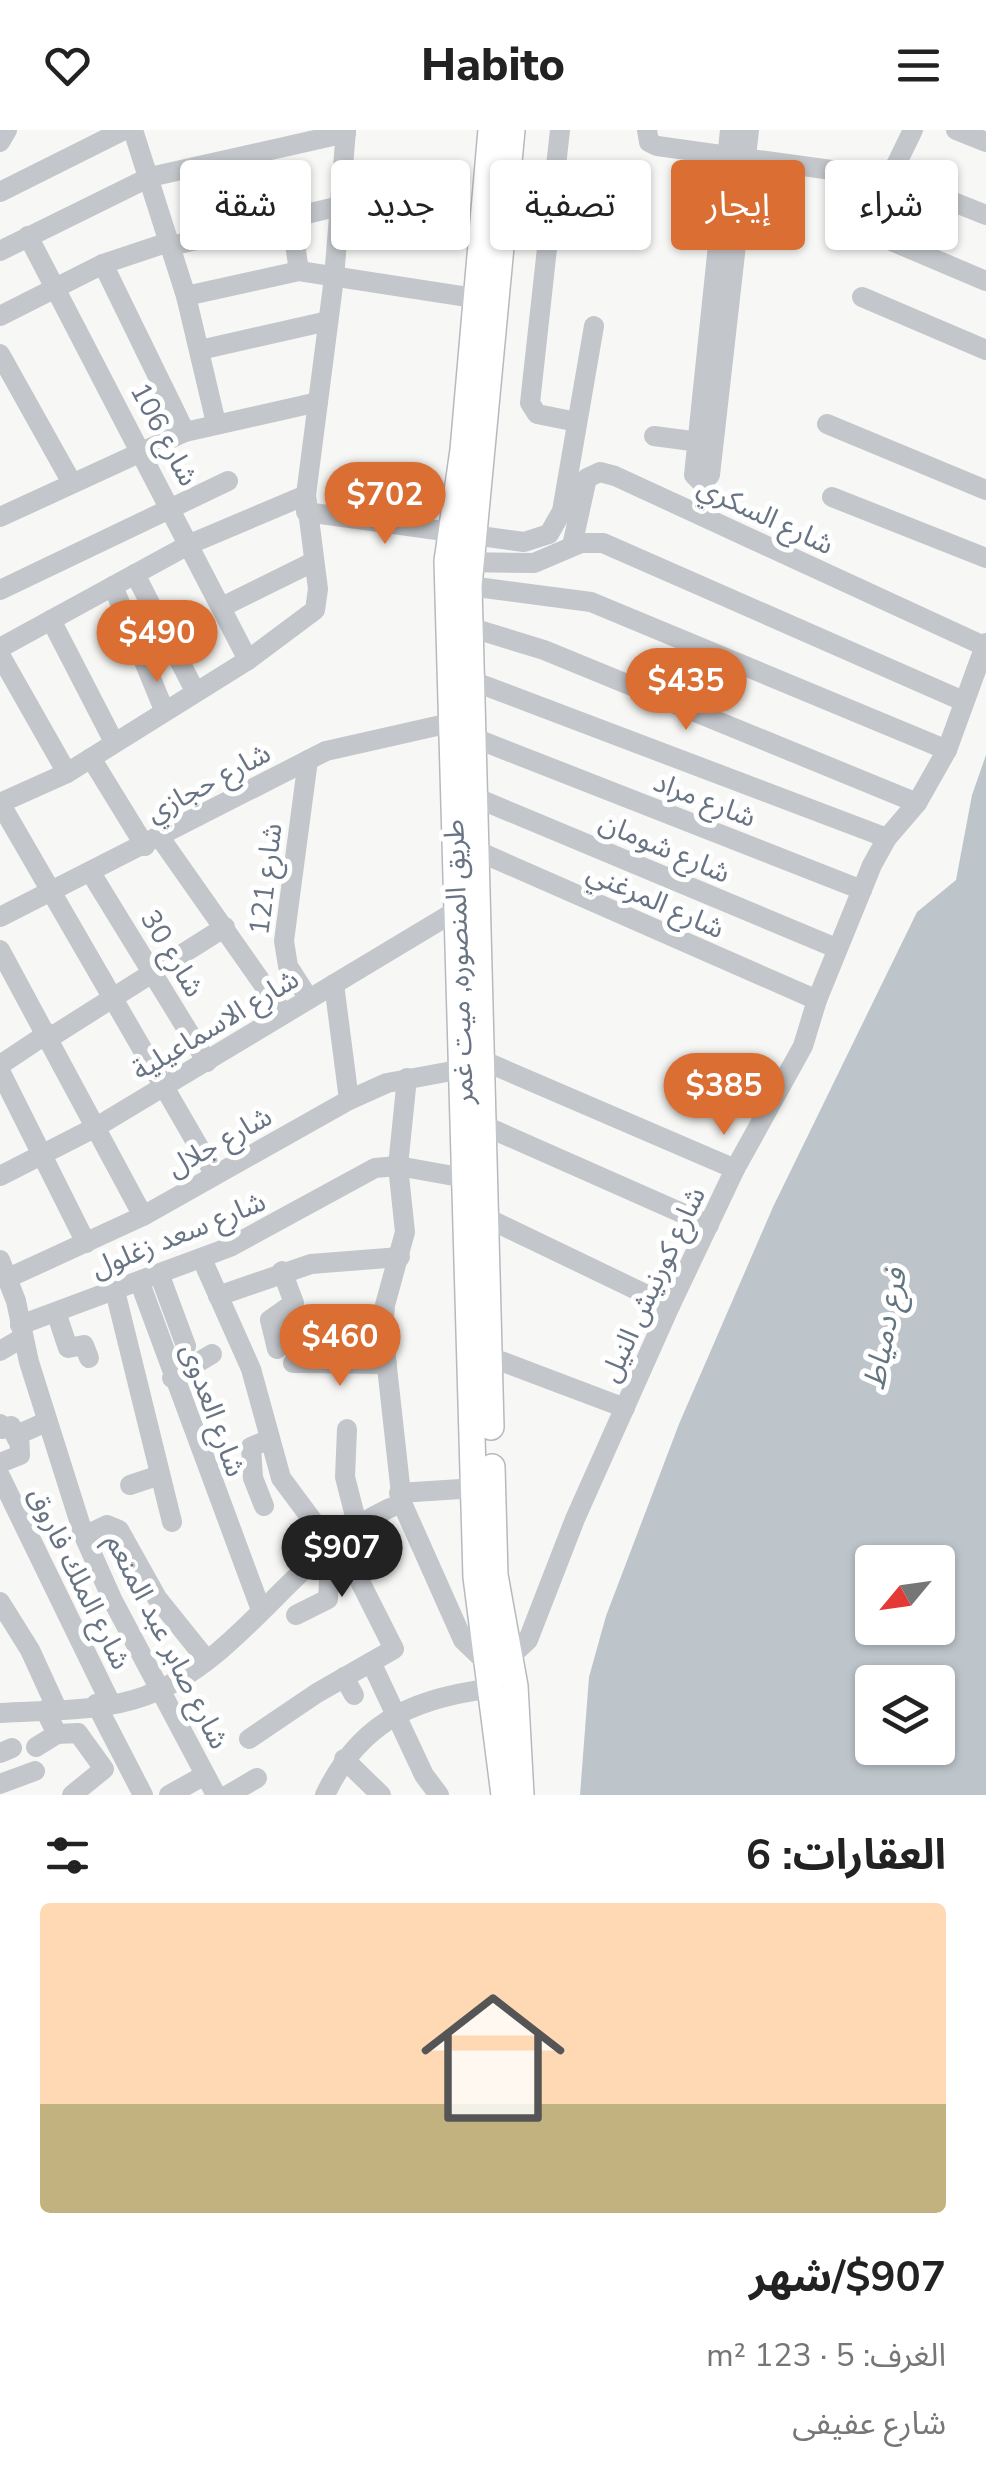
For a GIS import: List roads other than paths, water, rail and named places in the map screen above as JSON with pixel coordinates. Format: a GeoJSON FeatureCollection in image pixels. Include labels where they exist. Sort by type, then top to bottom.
{"type":"FeatureCollection","features":[{"type":"Feature","properties":{"kind":"main road","name":"طريق المنصوره, ميت غمر"},"geometry":{"type":"LineString","coordinates":[[491,130],[462,450],[448,529],[466,562],[470,680],[461,730],[472,796],[473,849],[473,1065],[465,1178],[476,1577],[485,1660],[503,1687],[521,1795]]}},
{"type":"Feature","properties":{"kind":"main road","name":"طريق المنصوره, ميت غمر"},"geometry":{"type":"LineString","coordinates":[[504,1795],[503,1687],[511,1656],[495,1575],[485,1126],[473,1065],[454,912],[466,562],[512,130]]}},
{"type":"Feature","properties":{"kind":"street"},"geometry":{"type":"LineString","coordinates":[[0,140],[7,130]]}},
{"type":"Feature","properties":{"kind":"street"},"geometry":{"type":"LineString","coordinates":[[0,192],[124,130]]}},
{"type":"Feature","properties":{"kind":"street"},"geometry":{"type":"LineString","coordinates":[[133,130],[186,296],[216,424]]}},
{"type":"Feature","properties":{"kind":"street"},"geometry":{"type":"LineString","coordinates":[[560,130],[530,403],[537,414],[577,422]]}},
{"type":"Feature","properties":{"kind":"street"},"geometry":{"type":"LineString","coordinates":[[648,130],[652,145],[884,175],[895,167],[913,130]]}},
{"type":"Feature","properties":{"kind":"street"},"geometry":{"type":"LineString","coordinates":[[730,130],[737,157]]}},
{"type":"Feature","properties":{"kind":"street"},"geometry":{"type":"LineString","coordinates":[[654,436],[706,443],[737,157],[749,130]]}},
{"type":"Feature","properties":{"kind":"street"},"geometry":{"type":"LineString","coordinates":[[956,130],[986,142]]}},
{"type":"Feature","properties":{"kind":"street"},"geometry":{"type":"LineString","coordinates":[[0,250],[150,177],[346,132],[344,160]]}},
{"type":"Feature","properties":{"kind":"street"},"geometry":{"type":"LineString","coordinates":[[958,204],[986,215]]}},
{"type":"Feature","properties":{"kind":"street","name":"شارع 106"},"geometry":{"type":"LineString","coordinates":[[28,236],[143,450],[248,660]]}},
{"type":"Feature","properties":{"kind":"street"},"geometry":{"type":"LineString","coordinates":[[0,316],[102,264],[180,242]]}},
{"type":"Feature","properties":{"kind":"street"},"geometry":{"type":"LineString","coordinates":[[296,250],[299,271]]}},
{"type":"Feature","properties":{"kind":"street"},"geometry":{"type":"LineString","coordinates":[[215,1175],[0,803],[67,773],[300,626],[315,610],[318,588],[306,504],[336,250]]}},
{"type":"Feature","properties":{"kind":"street"},"geometry":{"type":"LineString","coordinates":[[913,250],[986,281]]}},
{"type":"Feature","properties":{"kind":"street"},"geometry":{"type":"LineString","coordinates":[[102,264],[185,432]]}},
{"type":"Feature","properties":{"kind":"street"},"geometry":{"type":"LineString","coordinates":[[186,296],[299,271],[474,298]]}},
{"type":"Feature","properties":{"kind":"street"},"geometry":{"type":"LineString","coordinates":[[862,298],[986,350]]}},
{"type":"Feature","properties":{"kind":"street"},"geometry":{"type":"LineString","coordinates":[[200,350],[328,321]]}},
{"type":"Feature","properties":{"kind":"street"},"geometry":{"type":"LineString","coordinates":[[466,562],[533,541],[555,527],[594,326]]}},
{"type":"Feature","properties":{"kind":"street"},"geometry":{"type":"LineString","coordinates":[[0,354],[72,483]]}},
{"type":"Feature","properties":{"kind":"street"},"geometry":{"type":"LineString","coordinates":[[0,515],[185,432],[318,402]]}},
{"type":"Feature","properties":{"kind":"street"},"geometry":{"type":"LineString","coordinates":[[827,424],[986,490]]}},
{"type":"Feature","properties":{"kind":"street","name":"شارع السكري"},"geometry":{"type":"LineString","coordinates":[[572,546],[588,478],[600,472],[985,644]]}},
{"type":"Feature","properties":{"kind":"street"},"geometry":{"type":"LineString","coordinates":[[0,590],[228,481]]}},
{"type":"Feature","properties":{"kind":"street"},"geometry":{"type":"LineString","coordinates":[[832,496],[986,558]]}},
{"type":"Feature","properties":{"kind":"street"},"geometry":{"type":"LineString","coordinates":[[67,773],[0,652],[190,544],[306,504],[448,529]]}},
{"type":"Feature","properties":{"kind":"street"},"geometry":{"type":"LineString","coordinates":[[466,562],[534,562],[572,546],[603,543],[964,701]]}},
{"type":"Feature","properties":{"kind":"street"},"geometry":{"type":"LineString","coordinates":[[222,607],[314,562]]}},
{"type":"Feature","properties":{"kind":"street"},"geometry":{"type":"LineString","coordinates":[[466,562],[591,602],[948,750]]}},
{"type":"Feature","properties":{"kind":"street"},"geometry":{"type":"LineString","coordinates":[[135,574],[195,691]]}},
{"type":"Feature","properties":{"kind":"street"},"geometry":{"type":"LineString","coordinates":[[113,586],[164,710]]}},
{"type":"Feature","properties":{"kind":"street"},"geometry":{"type":"LineString","coordinates":[[51,620],[114,742]]}},
{"type":"Feature","properties":{"kind":"street"},"geometry":{"type":"LineString","coordinates":[[468,627],[633,685],[917,803]]}},
{"type":"Feature","properties":{"kind":"street","name":"شارع كورنيش النيل"},"geometry":{"type":"LineString","coordinates":[[511,1656],[528,1640],[670,1306],[735,1170],[803,1046],[836,948],[887,838],[917,803],[948,750],[985,644]]}},
{"type":"Feature","properties":{"kind":"street"},"geometry":{"type":"LineString","coordinates":[[470,680],[887,838]]}},
{"type":"Feature","properties":{"kind":"street","name":"شارع حجازي"},"geometry":{"type":"LineString","coordinates":[[0,917],[308,760],[363,740],[461,730]]}},
{"type":"Feature","properties":{"kind":"street","name":"شارع مراد"},"geometry":{"type":"LineString","coordinates":[[461,730],[862,890]]}},
{"type":"Feature","properties":{"kind":"street"},"geometry":{"type":"LineString","coordinates":[[91,758],[153,842],[225,927],[284,1014]]}},
{"type":"Feature","properties":{"kind":"street","name":"شارع 121"},"geometry":{"type":"LineString","coordinates":[[308,760],[284,941],[288,966],[309,999]]}},
{"type":"Feature","properties":{"kind":"street","name":"شارع شومان"},"geometry":{"type":"LineString","coordinates":[[472,796],[836,948]]}},
{"type":"Feature","properties":{"kind":"street"},"geometry":{"type":"LineString","coordinates":[[0,846],[18,834]]}},
{"type":"Feature","properties":{"kind":"street","name":"شارع المرغني"},"geometry":{"type":"LineString","coordinates":[[473,849],[817,1000]]}},
{"type":"Feature","properties":{"kind":"street","name":"شارع 30"},"geometry":{"type":"LineString","coordinates":[[91,873],[207,1062]]}},
{"type":"Feature","properties":{"kind":"street","name":"شارع الاسماعيلية"},"geometry":{"type":"LineString","coordinates":[[0,1176],[98,1126],[454,912]]}},
{"type":"Feature","properties":{"kind":"street"},"geometry":{"type":"LineString","coordinates":[[86,1243],[40,1157],[0,1068],[225,927]]}},
{"type":"Feature","properties":{"kind":"street"},"geometry":{"type":"LineString","coordinates":[[0,950],[50,1035],[143,1216]]}},
{"type":"Feature","properties":{"kind":"street"},"geometry":{"type":"LineString","coordinates":[[334,984],[349,1100]]}},
{"type":"Feature","properties":{"kind":"street"},"geometry":{"type":"LineString","coordinates":[[473,1065],[735,1170]]}},
{"type":"Feature","properties":{"kind":"street","name":"شارع جلال"},"geometry":{"type":"LineString","coordinates":[[4,1269],[86,1243],[143,1216],[349,1100],[407,1078],[473,1065]]}},
{"type":"Feature","properties":{"kind":"street"},"geometry":{"type":"LineString","coordinates":[[407,1078],[398,1166],[405,1232],[385,1305],[386,1364],[400,1498],[463,1640],[485,1660],[511,1656]]}},
{"type":"Feature","properties":{"kind":"street"},"geometry":{"type":"LineString","coordinates":[[485,1126],[709,1225]]}},
{"type":"Feature","properties":{"kind":"street","name":"شارع سعد زغلول"},"geometry":{"type":"LineString","coordinates":[[0,1351],[21,1331],[56,1312],[202,1259],[286,1219],[364,1172],[398,1166],[465,1178]]}},
{"type":"Feature","properties":{"kind":"street"},"geometry":{"type":"LineString","coordinates":[[487,1218],[670,1306]]}},
{"type":"Feature","properties":{"kind":"street"},"geometry":{"type":"LineString","coordinates":[[218,1296],[282,1271],[340,1260],[400,1258]]}},
{"type":"Feature","properties":{"kind":"street"},"geometry":{"type":"LineString","coordinates":[[202,1259],[251,1369],[286,1487],[353,1566],[394,1649],[371,1662],[349,1686],[249,1740]]}},
{"type":"Feature","properties":{"kind":"street","name":"شارع صابر عبد المنعم"},"geometry":{"type":"LineString","coordinates":[[4,1269],[46,1422],[84,1536],[113,1602],[216,1795]]}},
{"type":"Feature","properties":{"kind":"street"},"geometry":{"type":"LineString","coordinates":[[282,1271],[294,1302],[270,1320],[285,1356],[386,1364]]}},
{"type":"Feature","properties":{"kind":"street"},"geometry":{"type":"LineString","coordinates":[[150,1279],[186,1346]]}},
{"type":"Feature","properties":{"kind":"street","name":"شارع العدوى"},"geometry":{"type":"LineString","coordinates":[[150,1279],[172,1378],[261,1610]]}},
{"type":"Feature","properties":{"kind":"street"},"geometry":{"type":"LineString","coordinates":[[115,1292],[172,1522]]}},
{"type":"Feature","properties":{"kind":"street"},"geometry":{"type":"LineString","coordinates":[[56,1312],[68,1348],[84,1346],[89,1358]]}},
{"type":"Feature","properties":{"kind":"street"},"geometry":{"type":"LineString","coordinates":[[172,1378],[212,1354]]}},
{"type":"Feature","properties":{"kind":"street"},"geometry":{"type":"LineString","coordinates":[[490,1357],[625,1408]]}},
{"type":"Feature","properties":{"kind":"street","name":"شارع الملك فاروق"},"geometry":{"type":"LineString","coordinates":[[0,1463],[20,1455],[18,1439],[46,1422]]}},
{"type":"Feature","properties":{"kind":"street"},"geometry":{"type":"LineString","coordinates":[[0,1424],[3,1429],[10,1426],[18,1439]]}},
{"type":"Feature","properties":{"kind":"street"},"geometry":{"type":"LineString","coordinates":[[347,1428],[345,1477],[357,1524]]}},
{"type":"Feature","properties":{"kind":"street"},"geometry":{"type":"LineString","coordinates":[[264,1506],[253,1478],[251,1447],[270,1439]]}},
{"type":"Feature","properties":{"kind":"street","name":"شارع الملك فاروق"},"geometry":{"type":"LineString","coordinates":[[0,1476],[143,1795]]}},
{"type":"Feature","properties":{"kind":"street"},"geometry":{"type":"LineString","coordinates":[[130,1485],[160,1476]]}},
{"type":"Feature","properties":{"kind":"street"},"geometry":{"type":"LineString","coordinates":[[0,1713],[103,1704],[161,1689],[206,1658],[357,1524],[400,1498],[476,1488]]}},
{"type":"Feature","properties":{"kind":"street"},"geometry":{"type":"LineString","coordinates":[[84,1536],[107,1525],[119,1530],[157,1598],[206,1658]]}},
{"type":"Feature","properties":{"kind":"street"},"geometry":{"type":"LineString","coordinates":[[296,1615],[328,1599],[329,1581],[353,1566]]}},
{"type":"Feature","properties":{"kind":"street"},"geometry":{"type":"LineString","coordinates":[[0,1602],[7,1627],[51,1710],[57,1734]]}},
{"type":"Feature","properties":{"kind":"street"},"geometry":{"type":"LineString","coordinates":[[371,1662],[399,1714],[424,1775],[439,1795]]}},
{"type":"Feature","properties":{"kind":"street"},"geometry":{"type":"LineString","coordinates":[[324,1795],[354,1746],[399,1714],[442,1696],[503,1687]]}},
{"type":"Feature","properties":{"kind":"street"},"geometry":{"type":"LineString","coordinates":[[36,1747],[57,1734],[78,1733],[104,1771],[77,1794]]}},
{"type":"Feature","properties":{"kind":"street"},"geometry":{"type":"LineString","coordinates":[[344,1759],[380,1795]]}},
{"type":"Feature","properties":{"kind":"street"},"geometry":{"type":"LineString","coordinates":[[1,1782],[34,1771]]}},
{"type":"Feature","properties":{"kind":"street"},"geometry":{"type":"LineString","coordinates":[[169,1795],[205,1775]]}},
{"type":"Feature","properties":{"kind":"street"},"geometry":{"type":"LineString","coordinates":[[228,1795],[258,1778]]}},
{"type":"Feature","properties":{"kind":"water","name":"فرع دمياط"},"geometry":{"type":"Polygon","coordinates":[[[986,755],[986,1795],[580,1795],[589,1677],[606,1616],[679,1424],[773,1207],[917,912],[956,880],[972,795],[986,755]]]}}]}
